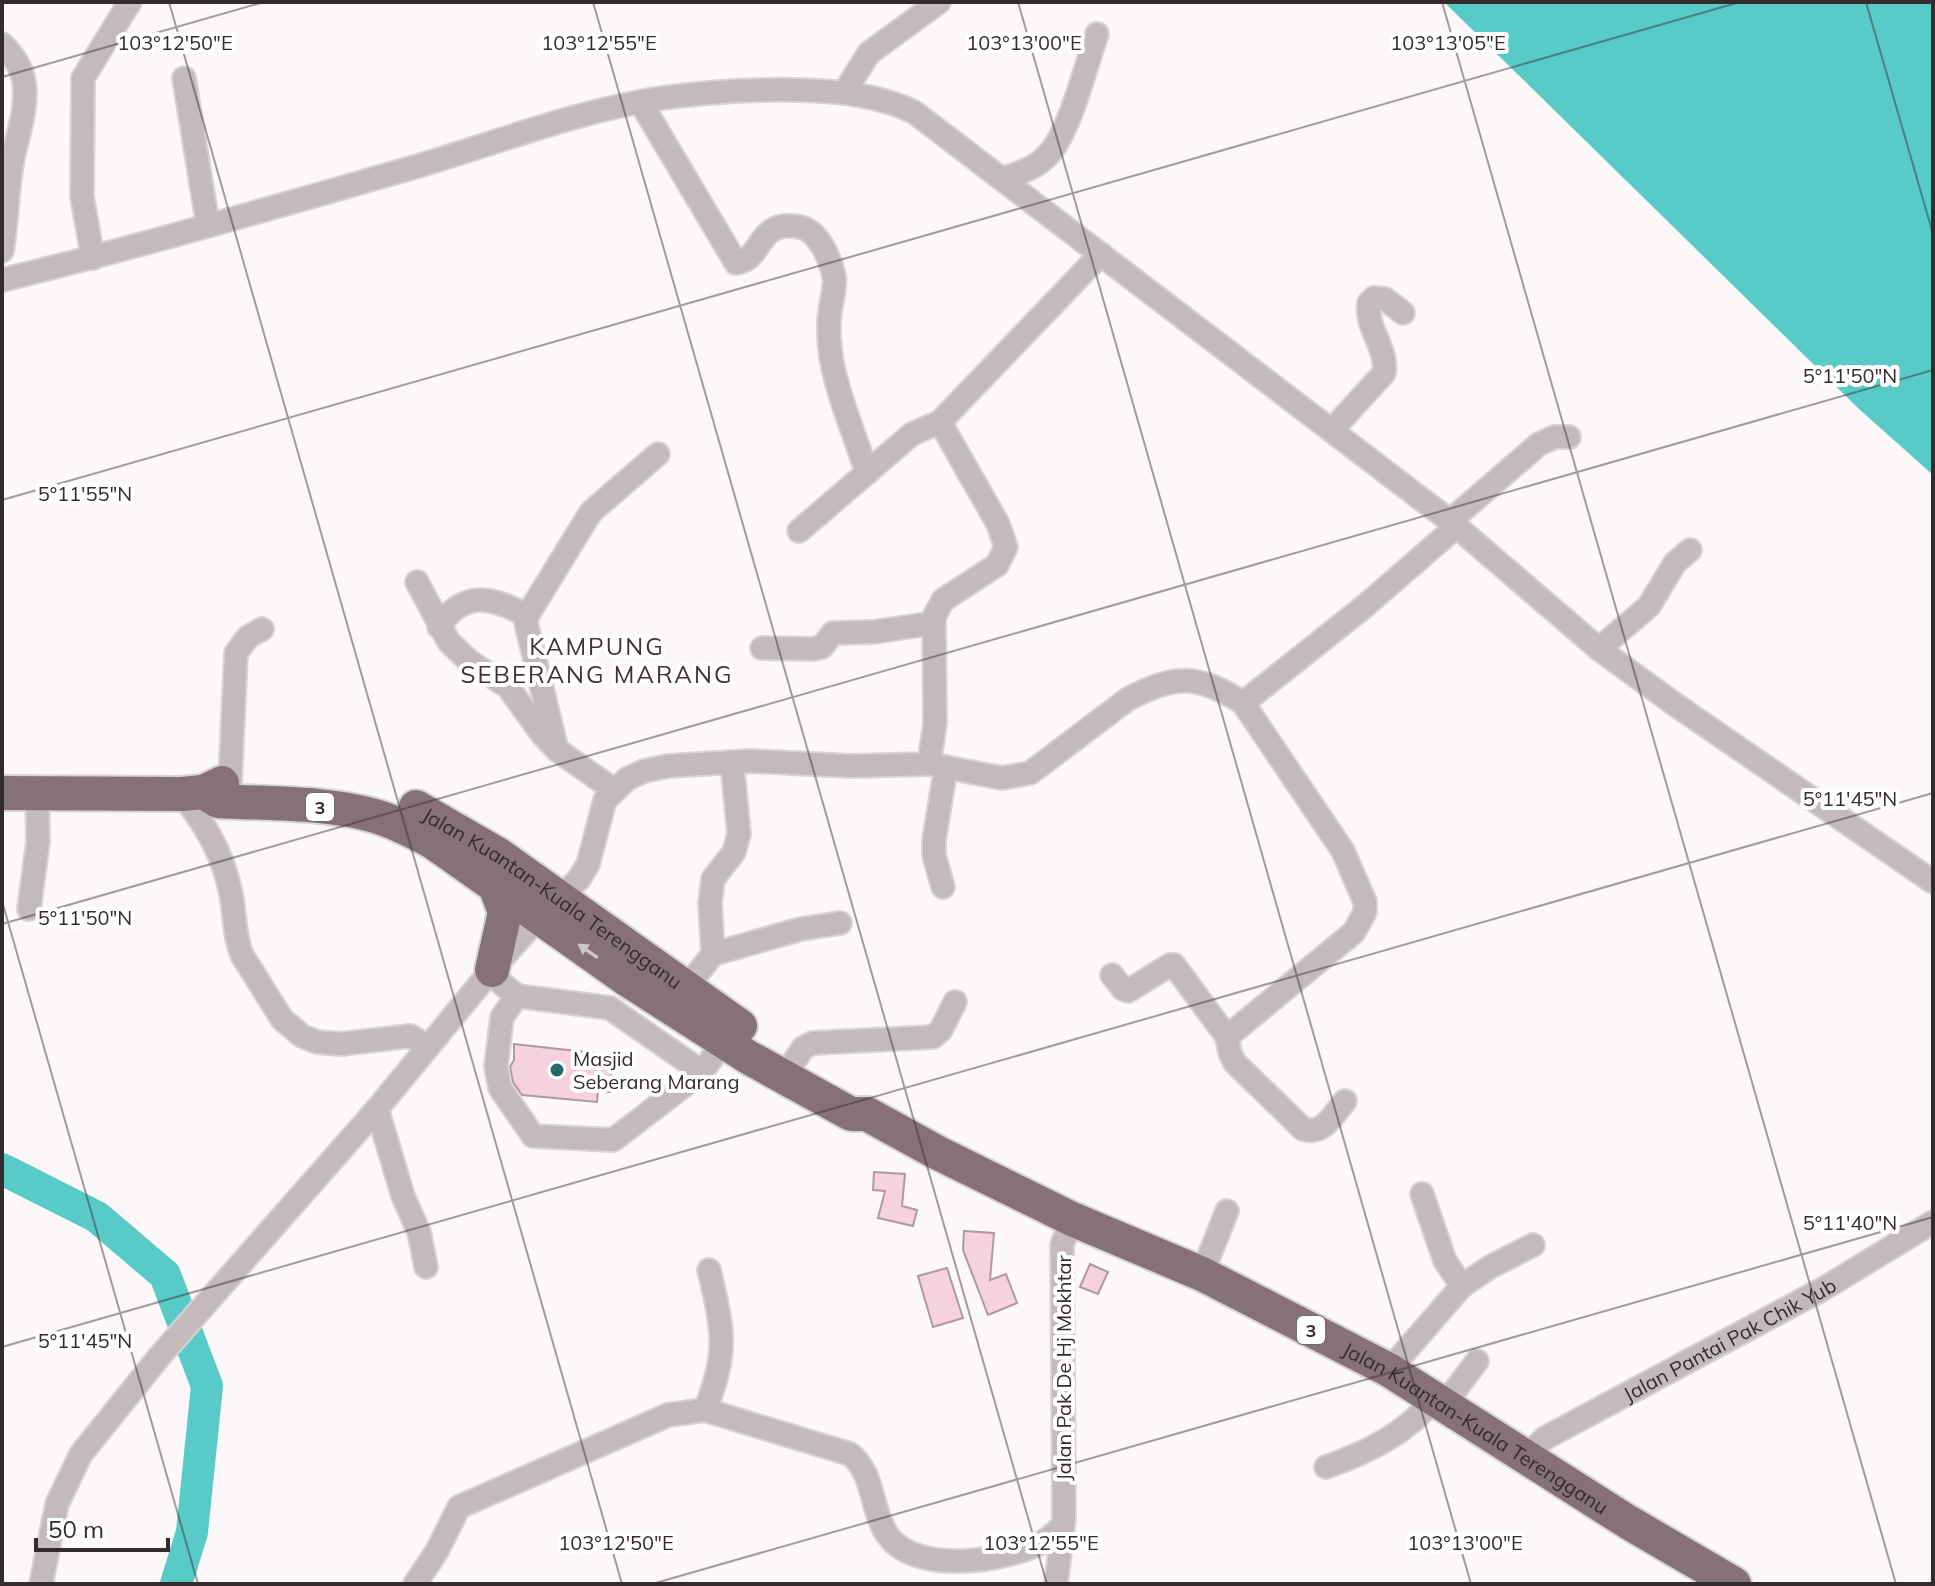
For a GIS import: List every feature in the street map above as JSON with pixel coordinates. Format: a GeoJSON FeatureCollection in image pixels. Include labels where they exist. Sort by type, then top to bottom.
{"type":"FeatureCollection","features":[{"type":"Feature","properties":{"kind":"highway","name":"Jalan Kuantan-Kuala Terengganu"},"geometry":{"type":"LineString","coordinates":[[205,790],[218,801],[337,808],[402,825],[494,883],[550,907],[686,988],[749,1032],[861,1102],[867,1114]]}},
{"type":"Feature","properties":{"kind":"highway","name":"Jalan Kuantan-Kuala Terengganu"},"geometry":{"type":"LineString","coordinates":[[2,793],[205,790],[370,792],[405,802],[488,848],[628,980],[724,1041],[851,1114],[867,1114],[1072,1219],[1202,1274],[1389,1370],[1724,1582]]}},
{"type":"Feature","properties":{"kind":"highway"},"geometry":{"type":"LineString","coordinates":[[490,972],[505,912],[494,883]]}},
{"type":"Feature","properties":{"kind":"street"},"geometry":{"type":"LineString","coordinates":[[93,258],[82,197],[83,78],[130,2]]}},
{"type":"Feature","properties":{"kind":"street"},"geometry":{"type":"LineString","coordinates":[[844,93],[869,53],[937,2]]}},
{"type":"Feature","properties":{"kind":"street"},"geometry":{"type":"LineString","coordinates":[[1003,179],[1036,165],[1047,157],[1061,138],[1097,34]]}},
{"type":"Feature","properties":{"kind":"street"},"geometry":{"type":"LineString","coordinates":[[2,44],[13,55],[22,73],[25,91],[12,161],[2,251]]}},
{"type":"Feature","properties":{"kind":"street"},"geometry":{"type":"LineString","coordinates":[[184,78],[208,226]]}},
{"type":"Feature","properties":{"kind":"street"},"geometry":{"type":"LineString","coordinates":[[2,280],[208,226],[607,110],[725,92],[781,90],[876,98],[914,112],[1026,196],[1454,524],[1599,649],[1933,882]]}},
{"type":"Feature","properties":{"kind":"street"},"geometry":{"type":"LineString","coordinates":[[641,103],[736,263],[747,260],[767,233],[774,229],[800,227],[817,238],[835,283],[829,315],[831,355],[867,473]]}},
{"type":"Feature","properties":{"kind":"street"},"geometry":{"type":"LineString","coordinates":[[1026,196],[1036,165]]}},
{"type":"Feature","properties":{"kind":"street"},"geometry":{"type":"LineString","coordinates":[[799,531],[912,434],[940,422],[1101,254]]}},
{"type":"Feature","properties":{"kind":"street"},"geometry":{"type":"LineString","coordinates":[[1332,430],[1384,373],[1384,360],[1368,315],[1369,303],[1374,298],[1385,299],[1403,313]]}},
{"type":"Feature","properties":{"kind":"street"},"geometry":{"type":"LineString","coordinates":[[940,422],[998,524],[1006,547],[997,565],[943,600],[934,623],[937,766],[934,855],[943,887]]}},
{"type":"Feature","properties":{"kind":"street"},"geometry":{"type":"LineString","coordinates":[[1243,703],[1365,606],[1539,444],[1559,436],[1569,437]]}},
{"type":"Feature","properties":{"kind":"street"},"geometry":{"type":"LineString","coordinates":[[557,750],[526,623],[527,616],[591,512],[658,454]]}},
{"type":"Feature","properties":{"kind":"street"},"geometry":{"type":"LineString","coordinates":[[1599,649],[1649,606],[1675,563],[1690,550]]}},
{"type":"Feature","properties":{"kind":"street"},"geometry":{"type":"LineString","coordinates":[[417,582],[439,627],[460,653],[508,687],[557,750],[614,790]]}},
{"type":"Feature","properties":{"kind":"street"},"geometry":{"type":"LineString","coordinates":[[439,627],[454,608],[478,600],[497,602],[527,616]]}},
{"type":"Feature","properties":{"kind":"street"},"geometry":{"type":"LineString","coordinates":[[762,648],[813,649],[822,647],[833,633],[873,632],[934,623]]}},
{"type":"Feature","properties":{"kind":"street"},"geometry":{"type":"LineString","coordinates":[[262,629],[248,637],[236,653],[205,790],[211,835],[220,854],[232,897],[238,945],[282,1019],[293,1030],[317,1042],[341,1044],[410,1036],[427,1046]]}},
{"type":"Feature","properties":{"kind":"street"},"geometry":{"type":"LineString","coordinates":[[41,1584],[57,1504],[68,1477],[97,1433],[159,1357],[377,1109],[490,972],[579,879],[588,864],[605,800],[627,779],[644,771],[668,766],[769,761],[851,766],[937,766],[1002,778],[1024,775],[1128,699],[1164,684],[1199,680],[1219,687],[1243,703],[1343,851],[1362,892],[1365,912],[1354,932],[1227,1037]]}},
{"type":"Feature","properties":{"kind":"street"},"geometry":{"type":"LineString","coordinates":[[713,954],[710,903],[713,879],[734,852],[739,834],[732,762]]}},
{"type":"Feature","properties":{"kind":"street"},"geometry":{"type":"LineString","coordinates":[[29,909],[38,842],[37,791]]}},
{"type":"Feature","properties":{"kind":"street"},"geometry":{"type":"LineString","coordinates":[[686,988],[713,954],[801,929],[840,923]]}},
{"type":"Feature","properties":{"kind":"street"},"geometry":{"type":"LineString","coordinates":[[1112,975],[1128,991],[1174,965],[1227,1037],[1235,1063],[1303,1129],[1321,1128],[1345,1101]]}},
{"type":"Feature","properties":{"kind":"street"},"geometry":{"type":"LineString","coordinates":[[490,972],[517,996],[610,1008],[702,1072]]}},
{"type":"Feature","properties":{"kind":"street"},"geometry":{"type":"LineString","coordinates":[[610,1008],[628,980]]}},
{"type":"Feature","properties":{"kind":"street"},"geometry":{"type":"LineString","coordinates":[[517,996],[502,1017],[496,1067],[500,1088],[533,1136],[613,1140],[702,1072],[724,1041]]}},
{"type":"Feature","properties":{"kind":"street"},"geometry":{"type":"LineString","coordinates":[[795,1060],[803,1048],[813,1043],[933,1037],[941,1030],[955,1002]]}},
{"type":"Feature","properties":{"kind":"street"},"geometry":{"type":"LineString","coordinates":[[377,1109],[403,1196],[419,1232],[426,1267]]}},
{"type":"Feature","properties":{"kind":"street"},"geometry":{"type":"LineString","coordinates":[[1422,1194],[1445,1261],[1462,1286]]}},
{"type":"Feature","properties":{"kind":"street"},"geometry":{"type":"LineString","coordinates":[[1202,1274],[1227,1211]]}},
{"type":"Feature","properties":{"kind":"street","name":"Jalan Pak De Hj Mokhtar"},"geometry":{"type":"LineString","coordinates":[[1056,1584],[1063,1522],[1062,1245],[1072,1219]]}},
{"type":"Feature","properties":{"kind":"street","name":"Jalan Pantai Pak Chik Yub"},"geometry":{"type":"LineString","coordinates":[[1526,1457],[1545,1438],[1823,1289],[1933,1222]]}},
{"type":"Feature","properties":{"kind":"street"},"geometry":{"type":"LineString","coordinates":[[1389,1370],[1462,1286],[1490,1267],[1533,1245]]}},
{"type":"Feature","properties":{"kind":"street"},"geometry":{"type":"LineString","coordinates":[[705,1410],[718,1379],[722,1347],[721,1321],[709,1270]]}},
{"type":"Feature","properties":{"kind":"street"},"geometry":{"type":"LineString","coordinates":[[1326,1467],[1383,1443],[1440,1402],[1477,1361]]}},
{"type":"Feature","properties":{"kind":"street"},"geometry":{"type":"LineString","coordinates":[[415,1584],[437,1551],[459,1507],[668,1415],[705,1410],[850,1454],[862,1465],[889,1537],[896,1544],[925,1557],[969,1561],[996,1557],[1043,1542],[1063,1522]]}},
{"type":"Feature","properties":{"kind":"water"},"geometry":{"type":"Polygon","coordinates":[[[1444,2],[1933,2],[1933,475],[1859,409],[1444,2]]]}},
{"type":"Feature","properties":{"kind":"building","name":"Masjid Seberang Marang"},"geometry":{"type":"Polygon","coordinates":[[[514,1044],[603,1054],[603,1063],[612,1064],[610,1092],[598,1090],[597,1102],[522,1095],[513,1082],[510,1067],[514,1060],[514,1044]]]}},
{"type":"Feature","properties":{"kind":"building"},"geometry":{"type":"Polygon","coordinates":[[[874,1172],[905,1174],[902,1206],[917,1210],[913,1226],[878,1218],[885,1191],[873,1190],[874,1172]]]}},
{"type":"Feature","properties":{"kind":"building"},"geometry":{"type":"Polygon","coordinates":[[[964,1231],[994,1233],[990,1280],[1006,1274],[1017,1303],[988,1315],[963,1250],[964,1231]]]}},
{"type":"Feature","properties":{"kind":"building"},"geometry":{"type":"Polygon","coordinates":[[[1090,1264],[1108,1272],[1098,1294],[1080,1287],[1090,1264]]]}},
{"type":"Feature","properties":{"kind":"building"},"geometry":{"type":"Polygon","coordinates":[[[947,1268],[963,1318],[933,1327],[918,1276],[947,1268]]]}},
{"type":"Feature","properties":{"kind":"waterway"},"geometry":{"type":"LineString","coordinates":[[2,1169],[97,1217],[165,1275],[207,1386],[192,1532],[176,1584]]}},
{"type":"Feature","properties":{"kind":"place","name":"Masjid Seberang Marang"},"geometry":{"type":"Point","coordinates":[557,1070]}},
{"type":"Feature","properties":{"kind":"district","name":"KAMPUNG SEBERANG MARANG"},"geometry":{"type":"Point","coordinates":[597,660]}}]}
